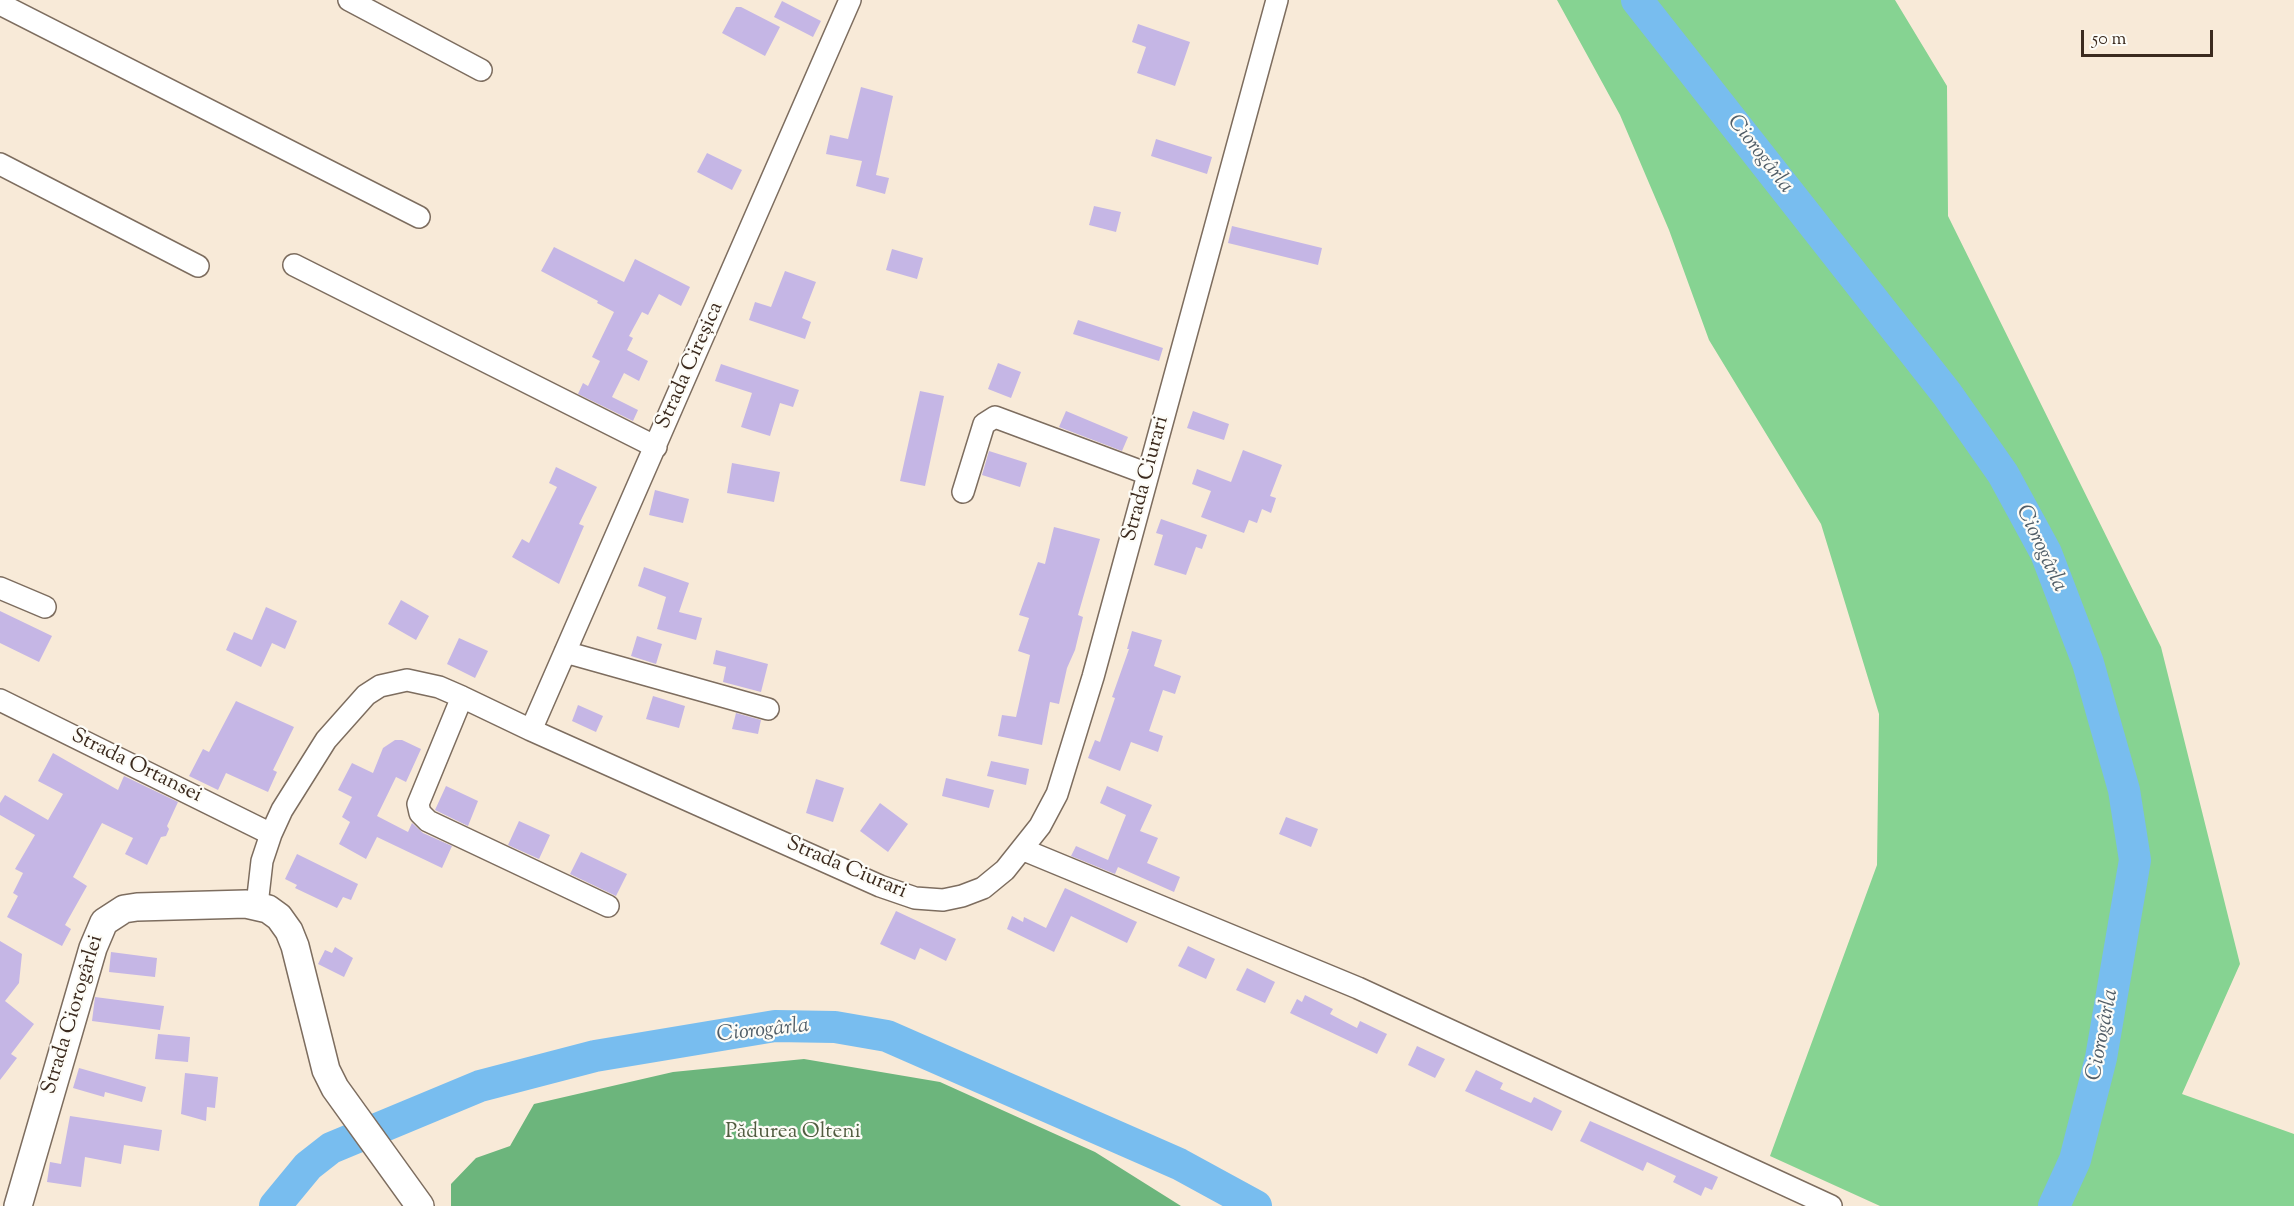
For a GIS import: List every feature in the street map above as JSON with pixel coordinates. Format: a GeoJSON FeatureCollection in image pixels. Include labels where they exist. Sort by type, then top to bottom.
{"type":"FeatureCollection","features":[{"type":"Feature","properties":{"kind":"street"},"geometry":{"type":"LineString","coordinates":[[349,0],[481,70]]}},
{"type":"Feature","properties":{"kind":"street","name":"Strada Cireșica"},"geometry":{"type":"LineString","coordinates":[[531,730],[850,0]]}},
{"type":"Feature","properties":{"kind":"street","name":"Strada Ciurari"},"geometry":{"type":"LineString","coordinates":[[257,905],[262,861],[271,834],[282,810],[326,740],[366,695],[380,686],[407,680],[439,687],[880,886],[915,898],[944,900],[982,888],[1005,870],[1024,850],[1041,826],[1057,794],[1093,677],[1277,0]]}},
{"type":"Feature","properties":{"kind":"street"},"geometry":{"type":"LineString","coordinates":[[0,4],[419,218]]}},
{"type":"Feature","properties":{"kind":"street"},"geometry":{"type":"LineString","coordinates":[[0,164],[198,266]]}},
{"type":"Feature","properties":{"kind":"street"},"geometry":{"type":"LineString","coordinates":[[294,265],[656,447]]}},
{"type":"Feature","properties":{"kind":"street"},"geometry":{"type":"LineString","coordinates":[[963,492],[984,424],[995,417],[1148,474]]}},
{"type":"Feature","properties":{"kind":"street"},"geometry":{"type":"LineString","coordinates":[[0,588],[45,607]]}},
{"type":"Feature","properties":{"kind":"street"},"geometry":{"type":"LineString","coordinates":[[566,652],[768,709]]}},
{"type":"Feature","properties":{"kind":"street"},"geometry":{"type":"LineString","coordinates":[[462,697],[418,804],[420,813],[428,821],[608,906]]}},
{"type":"Feature","properties":{"kind":"street","name":"Strada Ortansei"},"geometry":{"type":"LineString","coordinates":[[0,700],[271,834]]}},
{"type":"Feature","properties":{"kind":"street"},"geometry":{"type":"LineString","coordinates":[[1024,850],[1358,988],[1831,1206]]}},
{"type":"Feature","properties":{"kind":"street"},"geometry":{"type":"LineString","coordinates":[[257,905],[279,917],[289,931],[295,946],[326,1070],[347,1106],[420,1206]]}},
{"type":"Feature","properties":{"kind":"street","name":"Strada Ciorogârlei"},"geometry":{"type":"LineString","coordinates":[[18,1206],[93,948],[104,922],[124,909],[137,907],[257,905]]}},
{"type":"Feature","properties":{"kind":"green space"},"geometry":{"type":"Polygon","coordinates":[[[1557,0],[1895,0],[1947,86],[1948,216],[2161,647],[2240,964],[2182,1094],[2294,1134],[2294,1206],[1880,1206],[1770,1156],[1877,865],[1879,714],[1821,524],[1709,340],[1669,230],[1620,115],[1557,0]]]}},
{"type":"Feature","properties":{"kind":"green space","name":"Pădurea Olteni"},"geometry":{"type":"Polygon","coordinates":[[[804,1059],[940,1082],[1095,1152],[1181,1206],[451,1206],[451,1184],[476,1158],[510,1146],[534,1104],[673,1072],[804,1059]]]}},
{"type":"Feature","properties":{"kind":"building"},"geometry":{"type":"Polygon","coordinates":[[[782,1],[821,21],[813,37],[774,17],[782,1]]]}},
{"type":"Feature","properties":{"kind":"building"},"geometry":{"type":"Polygon","coordinates":[[[736,7],[741,7],[780,27],[765,56],[722,33],[736,7]]]}},
{"type":"Feature","properties":{"kind":"building"},"geometry":{"type":"Polygon","coordinates":[[[1138,24],[1190,42],[1175,86],[1137,73],[1146,47],[1132,42],[1138,24]]]}},
{"type":"Feature","properties":{"kind":"building"},"geometry":{"type":"Polygon","coordinates":[[[861,87],[893,96],[876,175],[889,178],[885,194],[856,186],[862,161],[826,154],[830,135],[848,139],[861,87]]]}},
{"type":"Feature","properties":{"kind":"building"},"geometry":{"type":"Polygon","coordinates":[[[1156,139],[1212,157],[1207,174],[1151,156],[1156,139]]]}},
{"type":"Feature","properties":{"kind":"building"},"geometry":{"type":"Polygon","coordinates":[[[707,153],[742,170],[732,190],[697,172],[707,153]]]}},
{"type":"Feature","properties":{"kind":"building"},"geometry":{"type":"Polygon","coordinates":[[[1094,206],[1121,212],[1116,232],[1089,225],[1094,206]]]}},
{"type":"Feature","properties":{"kind":"building"},"geometry":{"type":"Polygon","coordinates":[[[1232,226],[1322,248],[1318,265],[1228,243],[1232,226]]]}},
{"type":"Feature","properties":{"kind":"building"},"geometry":{"type":"Polygon","coordinates":[[[554,247],[624,282],[635,259],[690,287],[681,306],[659,294],[648,315],[642,312],[629,336],[633,338],[627,350],[648,361],[639,381],[624,373],[612,397],[638,410],[633,421],[578,394],[583,383],[588,386],[600,361],[592,357],[614,312],[541,271],[554,247]]]}},
{"type":"Feature","properties":{"kind":"building"},"geometry":{"type":"Polygon","coordinates":[[[892,249],[923,258],[917,279],[886,270],[892,249]]]}},
{"type":"Feature","properties":{"kind":"building"},"geometry":{"type":"Polygon","coordinates":[[[785,271],[816,282],[802,318],[811,322],[805,339],[749,320],[755,302],[771,307],[785,271]]]}},
{"type":"Feature","properties":{"kind":"building"},"geometry":{"type":"Polygon","coordinates":[[[1078,320],[1163,348],[1159,361],[1073,334],[1078,320]]]}},
{"type":"Feature","properties":{"kind":"building"},"geometry":{"type":"Polygon","coordinates":[[[998,363],[1021,372],[1011,398],[988,389],[998,363]]]}},
{"type":"Feature","properties":{"kind":"building"},"geometry":{"type":"Polygon","coordinates":[[[721,364],[799,390],[793,407],[780,403],[770,436],[741,427],[752,393],[715,381],[721,364]]]}},
{"type":"Feature","properties":{"kind":"building"},"geometry":{"type":"Polygon","coordinates":[[[920,391],[944,396],[925,486],[900,481],[920,391]]]}},
{"type":"Feature","properties":{"kind":"building"},"geometry":{"type":"Polygon","coordinates":[[[1066,411],[1128,437],[1122,451],[1059,427],[1066,411]]]}},
{"type":"Feature","properties":{"kind":"building"},"geometry":{"type":"Polygon","coordinates":[[[1193,411],[1229,424],[1224,440],[1187,428],[1193,411]]]}},
{"type":"Feature","properties":{"kind":"building"},"geometry":{"type":"Polygon","coordinates":[[[1243,450],[1282,465],[1270,496],[1276,498],[1271,513],[1262,509],[1257,523],[1249,520],[1244,533],[1201,517],[1211,491],[1192,484],[1197,469],[1231,482],[1243,450]]]}},
{"type":"Feature","properties":{"kind":"building"},"geometry":{"type":"Polygon","coordinates":[[[989,451],[1027,463],[1020,487],[982,475],[989,451]]]}},
{"type":"Feature","properties":{"kind":"building"},"geometry":{"type":"Polygon","coordinates":[[[732,463],[780,472],[774,502],[727,493],[732,463]]]}},
{"type":"Feature","properties":{"kind":"building"},"geometry":{"type":"Polygon","coordinates":[[[556,467],[597,487],[579,524],[584,526],[559,584],[512,557],[522,539],[529,543],[557,487],[549,483],[556,467]]]}},
{"type":"Feature","properties":{"kind":"building"},"geometry":{"type":"Polygon","coordinates":[[[655,490],[689,499],[683,523],[649,515],[655,490]]]}},
{"type":"Feature","properties":{"kind":"building"},"geometry":{"type":"Polygon","coordinates":[[[1161,519],[1207,535],[1202,549],[1196,547],[1186,575],[1154,565],[1163,535],[1156,533],[1161,519]]]}},
{"type":"Feature","properties":{"kind":"building"},"geometry":{"type":"Polygon","coordinates":[[[1054,527],[1100,539],[1078,615],[1083,617],[1075,650],[1067,668],[1059,704],[1050,702],[1042,745],[998,736],[1002,715],[1016,717],[1030,655],[1018,651],[1029,618],[1019,615],[1038,562],[1045,564],[1054,527]]]}},
{"type":"Feature","properties":{"kind":"building"},"geometry":{"type":"Polygon","coordinates":[[[644,567],[689,583],[679,612],[702,618],[696,640],[657,629],[666,597],[638,586],[644,567]]]}},
{"type":"Feature","properties":{"kind":"building"},"geometry":{"type":"Polygon","coordinates":[[[401,600],[429,616],[416,640],[388,624],[401,600]]]}},
{"type":"Feature","properties":{"kind":"building"},"geometry":{"type":"Polygon","coordinates":[[[266,607],[297,621],[285,649],[272,643],[261,667],[226,650],[234,632],[252,640],[266,607]]]}},
{"type":"Feature","properties":{"kind":"building"},"geometry":{"type":"Polygon","coordinates":[[[0,611],[52,636],[39,662],[0,643],[0,611]]]}},
{"type":"Feature","properties":{"kind":"building"},"geometry":{"type":"Polygon","coordinates":[[[1132,631],[1162,640],[1154,666],[1181,676],[1175,694],[1163,690],[1149,731],[1163,736],[1158,752],[1131,742],[1120,771],[1088,758],[1095,740],[1100,742],[1115,698],[1112,697],[1129,649],[1127,649],[1132,631]]]}},
{"type":"Feature","properties":{"kind":"building"},"geometry":{"type":"Polygon","coordinates":[[[637,636],[662,644],[656,664],[631,656],[637,636]]]}},
{"type":"Feature","properties":{"kind":"building"},"geometry":{"type":"Polygon","coordinates":[[[459,638],[488,651],[475,678],[447,664],[459,638]]]}},
{"type":"Feature","properties":{"kind":"building"},"geometry":{"type":"Polygon","coordinates":[[[716,650],[768,664],[761,692],[723,682],[726,667],[713,664],[716,650]]]}},
{"type":"Feature","properties":{"kind":"building"},"geometry":{"type":"Polygon","coordinates":[[[653,696],[685,706],[679,728],[646,719],[653,696]]]}},
{"type":"Feature","properties":{"kind":"building"},"geometry":{"type":"Polygon","coordinates":[[[236,701],[294,727],[273,770],[277,772],[268,792],[226,773],[218,790],[189,776],[203,749],[209,752],[236,701]]]}},
{"type":"Feature","properties":{"kind":"building"},"geometry":{"type":"Polygon","coordinates":[[[578,705],[603,716],[596,732],[572,721],[578,705]]]}},
{"type":"Feature","properties":{"kind":"building"},"geometry":{"type":"Polygon","coordinates":[[[736,713],[761,720],[758,734],[732,729],[736,713]]]}},
{"type":"Feature","properties":{"kind":"building"},"geometry":{"type":"Polygon","coordinates":[[[395,740],[402,740],[421,749],[406,782],[396,777],[377,816],[408,832],[412,823],[423,833],[452,846],[442,868],[377,837],[366,859],[339,844],[350,822],[342,817],[352,797],[338,790],[352,763],[373,773],[383,748],[395,740]]]}},
{"type":"Feature","properties":{"kind":"building"},"geometry":{"type":"Polygon","coordinates":[[[53,753],[118,790],[124,776],[178,802],[167,826],[169,829],[166,836],[161,837],[147,865],[125,854],[133,838],[102,823],[73,877],[87,886],[65,925],[71,929],[62,946],[7,917],[18,896],[13,893],[23,873],[15,869],[35,835],[0,815],[0,803],[5,795],[48,820],[63,794],[38,781],[53,753]]]}},
{"type":"Feature","properties":{"kind":"building"},"geometry":{"type":"Polygon","coordinates":[[[991,761],[1029,769],[1026,785],[987,776],[991,761]]]}},
{"type":"Feature","properties":{"kind":"building"},"geometry":{"type":"Polygon","coordinates":[[[946,778],[994,790],[989,808],[942,796],[946,778]]]}},
{"type":"Feature","properties":{"kind":"building"},"geometry":{"type":"Polygon","coordinates":[[[816,779],[844,788],[833,822],[806,813],[816,779]]]}},
{"type":"Feature","properties":{"kind":"building"},"geometry":{"type":"Polygon","coordinates":[[[446,786],[478,801],[468,826],[435,810],[446,786]]]}},
{"type":"Feature","properties":{"kind":"building"},"geometry":{"type":"Polygon","coordinates":[[[1107,786],[1152,805],[1140,831],[1158,838],[1147,863],[1180,877],[1174,892],[1118,867],[1115,874],[1071,856],[1076,846],[1108,860],[1126,815],[1100,803],[1107,786]]]}},
{"type":"Feature","properties":{"kind":"building"},"geometry":{"type":"Polygon","coordinates":[[[880,803],[908,824],[888,852],[860,831],[880,803]]]}},
{"type":"Feature","properties":{"kind":"building"},"geometry":{"type":"Polygon","coordinates":[[[1286,817],[1318,829],[1311,847],[1279,834],[1286,817]]]}},
{"type":"Feature","properties":{"kind":"building"},"geometry":{"type":"Polygon","coordinates":[[[519,821],[550,835],[539,859],[508,845],[519,821]]]}},
{"type":"Feature","properties":{"kind":"building"},"geometry":{"type":"Polygon","coordinates":[[[581,852],[627,874],[616,896],[570,874],[581,852]]]}},
{"type":"Feature","properties":{"kind":"building"},"geometry":{"type":"Polygon","coordinates":[[[297,854],[358,884],[351,900],[343,897],[337,908],[295,888],[297,885],[285,879],[297,854]]]}},
{"type":"Feature","properties":{"kind":"building"},"geometry":{"type":"Polygon","coordinates":[[[1065,888],[1137,922],[1127,943],[1071,916],[1054,952],[1007,929],[1012,916],[1023,922],[1024,917],[1046,928],[1065,888]]]}},
{"type":"Feature","properties":{"kind":"building"},"geometry":{"type":"Polygon","coordinates":[[[896,911],[956,939],[946,961],[920,948],[915,960],[880,944],[896,911]]]}},
{"type":"Feature","properties":{"kind":"building"},"geometry":{"type":"Polygon","coordinates":[[[0,941],[22,954],[19,983],[5,1001],[34,1024],[11,1054],[17,1058],[0,1080],[0,941]]]}},
{"type":"Feature","properties":{"kind":"building"},"geometry":{"type":"Polygon","coordinates":[[[1188,946],[1215,959],[1206,979],[1178,966],[1188,946]]]}},
{"type":"Feature","properties":{"kind":"building"},"geometry":{"type":"Polygon","coordinates":[[[335,947],[353,958],[344,977],[318,964],[325,950],[332,953],[335,947]]]}},
{"type":"Feature","properties":{"kind":"building"},"geometry":{"type":"Polygon","coordinates":[[[111,952],[157,958],[155,977],[109,972],[111,952]]]}},
{"type":"Feature","properties":{"kind":"building"},"geometry":{"type":"Polygon","coordinates":[[[1247,968],[1275,982],[1265,1003],[1236,990],[1247,968]]]}},
{"type":"Feature","properties":{"kind":"building"},"geometry":{"type":"Polygon","coordinates":[[[1305,995],[1333,1009],[1330,1014],[1357,1028],[1360,1021],[1387,1034],[1377,1054],[1290,1013],[1297,999],[1302,1002],[1305,995]]]}},
{"type":"Feature","properties":{"kind":"building"},"geometry":{"type":"Polygon","coordinates":[[[95,997],[164,1006],[160,1030],[92,1021],[95,997]]]}},
{"type":"Feature","properties":{"kind":"building"},"geometry":{"type":"Polygon","coordinates":[[[158,1034],[190,1037],[188,1062],[155,1059],[158,1034]]]}},
{"type":"Feature","properties":{"kind":"building"},"geometry":{"type":"Polygon","coordinates":[[[1417,1046],[1445,1059],[1435,1078],[1408,1065],[1417,1046]]]}},
{"type":"Feature","properties":{"kind":"building"},"geometry":{"type":"Polygon","coordinates":[[[79,1068],[146,1087],[142,1102],[105,1092],[104,1097],[73,1088],[79,1068]]]}},
{"type":"Feature","properties":{"kind":"building"},"geometry":{"type":"Polygon","coordinates":[[[1476,1070],[1503,1083],[1500,1089],[1531,1103],[1534,1097],[1562,1111],[1552,1131],[1465,1091],[1476,1070]]]}},
{"type":"Feature","properties":{"kind":"building"},"geometry":{"type":"Polygon","coordinates":[[[185,1073],[218,1077],[215,1108],[207,1107],[206,1121],[181,1114],[185,1073]]]}},
{"type":"Feature","properties":{"kind":"building"},"geometry":{"type":"Polygon","coordinates":[[[70,1116],[162,1130],[159,1151],[124,1145],[121,1164],[85,1157],[81,1187],[47,1182],[50,1162],[61,1164],[70,1116]]]}},
{"type":"Feature","properties":{"kind":"building"},"geometry":{"type":"Polygon","coordinates":[[[1590,1121],[1718,1177],[1712,1190],[1705,1187],[1701,1196],[1673,1182],[1676,1176],[1647,1162],[1643,1171],[1580,1141],[1590,1121]]]}},
{"type":"Feature","properties":{"kind":"waterway","name":"Ciorogârla"},"geometry":{"type":"LineString","coordinates":[[1637,0],[1947,394],[2003,474],[2046,553],[2088,663],[2124,790],[2135,860],[2101,1058],[2075,1160],[2054,1206]]}},
{"type":"Feature","properties":{"kind":"waterway","name":"Ciorogârla"},"geometry":{"type":"LineString","coordinates":[[275,1206],[308,1166],[331,1148],[480,1086],[595,1056],[775,1026],[835,1027],[887,1036],[1179,1164],[1256,1206]]}}]}
